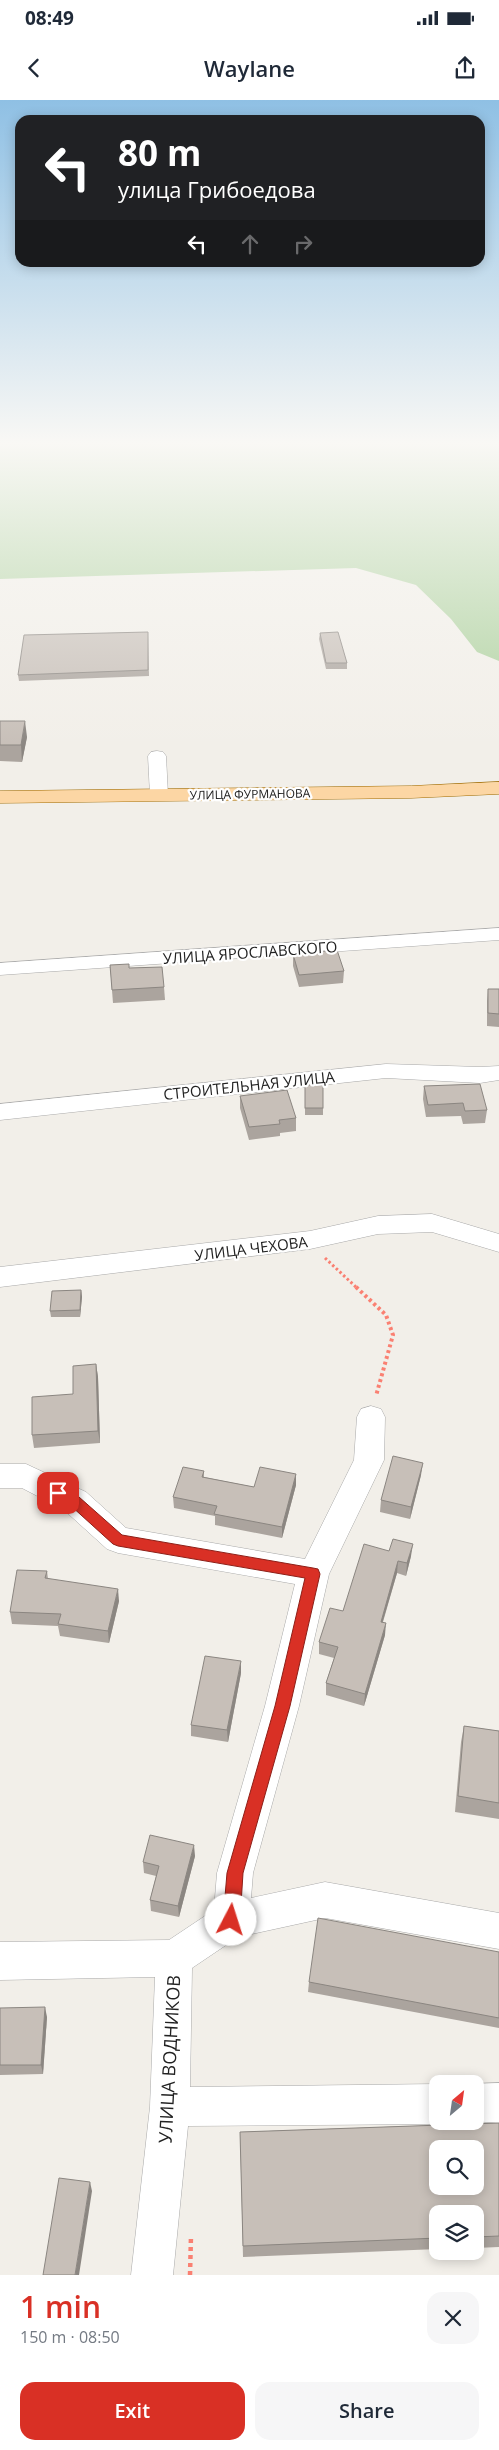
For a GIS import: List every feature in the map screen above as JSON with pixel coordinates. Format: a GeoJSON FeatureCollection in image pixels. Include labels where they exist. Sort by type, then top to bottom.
{"type":"FeatureCollection","features":[{"type":"Feature","properties":{"kind":"main road","name":"УЛИЦА ФУРМАНОВА"},"geometry":{"type":"LineString","coordinates":[[0,796],[411,792],[499,788]]}},
{"type":"Feature","properties":{"kind":"street"},"geometry":{"type":"LineString","coordinates":[[156,756],[159,795]]}},
{"type":"Feature","properties":{"kind":"street","name":"УЛИЦА ЯРОСЛАВСКОГО"},"geometry":{"type":"LineString","coordinates":[[0,969],[499,934]]}},
{"type":"Feature","properties":{"kind":"street","name":"СТРОИТЕЛЬНАЯ УЛИЦА"},"geometry":{"type":"LineString","coordinates":[[0,1112],[386,1071],[480,1075],[499,1073]]}},
{"type":"Feature","properties":{"kind":"street","name":"УЛИЦА ЧЕХОВА"},"geometry":{"type":"LineString","coordinates":[[0,1277],[310,1240],[378,1225],[432,1223],[499,1243]]}},
{"type":"Feature","properties":{"kind":"street"},"geometry":{"type":"LineString","coordinates":[[371,1417],[369,1460],[313,1574],[282,1706],[235,1873],[231,1920],[325,1900],[499,1931]]}},
{"type":"Feature","properties":{"kind":"street"},"geometry":{"type":"LineString","coordinates":[[0,1476],[26,1476],[75,1501],[118,1540],[313,1574]]}},
{"type":"Feature","properties":{"kind":"street","name":"УЛИЦА ВОДНИКОВ"},"geometry":{"type":"LineString","coordinates":[[152,2275],[170,2107],[174,1958],[231,1920]]}},
{"type":"Feature","properties":{"kind":"street"},"geometry":{"type":"LineString","coordinates":[[0,1961],[174,1958]]}},
{"type":"Feature","properties":{"kind":"street"},"geometry":{"type":"LineString","coordinates":[[484,2103],[499,2103]]}},
{"type":"Feature","properties":{"kind":"street"},"geometry":{"type":"LineString","coordinates":[[170,2107],[429,2104]]}},
{"type":"Feature","properties":{"kind":"path"},"geometry":{"type":"LineString","coordinates":[[310,1240],[332,1268],[386,1315],[393,1335],[371,1417]]}},
{"type":"Feature","properties":{"kind":"green space"},"geometry":{"type":"Polygon","coordinates":[[[0,546],[499,546],[499,661],[477,652],[451,619],[416,585],[356,568],[0,579],[0,546]]]}},
{"type":"Feature","properties":{"kind":"building"},"geometry":{"type":"Polygon","coordinates":[[[148,632],[148,670],[18,675],[24,635],[148,632]]]}},
{"type":"Feature","properties":{"kind":"building"},"geometry":{"type":"Polygon","coordinates":[[[338,632],[347,663],[326,663],[320,633],[338,632]]]}},
{"type":"Feature","properties":{"kind":"building"},"geometry":{"type":"Polygon","coordinates":[[[0,721],[25,721],[21,745],[0,745],[0,721]]]}},
{"type":"Feature","properties":{"kind":"building"},"geometry":{"type":"Polygon","coordinates":[[[337,950],[344,971],[299,975],[293,954],[337,950]]]}},
{"type":"Feature","properties":{"kind":"building"},"geometry":{"type":"Polygon","coordinates":[[[129,964],[129,968],[162,967],[164,987],[112,990],[110,965],[129,964]]]}},
{"type":"Feature","properties":{"kind":"building"},"geometry":{"type":"Polygon","coordinates":[[[488,989],[499,989],[499,1014],[488,1013],[488,989]]]}},
{"type":"Feature","properties":{"kind":"building"},"geometry":{"type":"Polygon","coordinates":[[[480,1084],[487,1110],[465,1111],[463,1103],[428,1105],[424,1086],[480,1084]]]}},
{"type":"Feature","properties":{"kind":"building"},"geometry":{"type":"Polygon","coordinates":[[[305,1085],[323,1085],[323,1108],[305,1108],[305,1085]]]}},
{"type":"Feature","properties":{"kind":"building"},"geometry":{"type":"Polygon","coordinates":[[[287,1090],[296,1118],[279,1120],[280,1124],[249,1127],[240,1096],[287,1090]]]}},
{"type":"Feature","properties":{"kind":"building"},"geometry":{"type":"Polygon","coordinates":[[[81,1290],[80,1310],[50,1311],[52,1291],[81,1290]]]}},
{"type":"Feature","properties":{"kind":"building"},"geometry":{"type":"Polygon","coordinates":[[[96,1364],[98,1431],[32,1435],[32,1397],[73,1394],[73,1366],[96,1364]]]}},
{"type":"Feature","properties":{"kind":"building"},"geometry":{"type":"Polygon","coordinates":[[[393,1456],[423,1463],[411,1507],[381,1500],[393,1456]]]}},
{"type":"Feature","properties":{"kind":"building"},"geometry":{"type":"Polygon","coordinates":[[[183,1467],[204,1471],[202,1477],[254,1487],[260,1467],[296,1474],[282,1527],[214,1514],[217,1506],[173,1497],[183,1467]]]}},
{"type":"Feature","properties":{"kind":"building"},"geometry":{"type":"Polygon","coordinates":[[[393,1539],[413,1544],[407,1563],[398,1561],[381,1622],[386,1623],[365,1694],[326,1683],[338,1647],[319,1642],[330,1608],[343,1611],[364,1544],[389,1551],[393,1539]]]}},
{"type":"Feature","properties":{"kind":"building"},"geometry":{"type":"Polygon","coordinates":[[[17,1570],[47,1571],[45,1578],[118,1589],[108,1631],[58,1624],[61,1614],[10,1612],[17,1570]]]}},
{"type":"Feature","properties":{"kind":"building"},"geometry":{"type":"Polygon","coordinates":[[[205,1656],[241,1661],[227,1730],[191,1725],[205,1656]]]}},
{"type":"Feature","properties":{"kind":"building"},"geometry":{"type":"Polygon","coordinates":[[[464,1726],[499,1731],[499,1803],[458,1796],[464,1726]]]}},
{"type":"Feature","properties":{"kind":"building"},"geometry":{"type":"Polygon","coordinates":[[[150,1835],[194,1845],[178,1906],[150,1900],[159,1866],[143,1862],[150,1835]]]}},
{"type":"Feature","properties":{"kind":"building"},"geometry":{"type":"Polygon","coordinates":[[[318,1918],[499,1952],[499,2018],[309,1982],[318,1918]]]}},
{"type":"Feature","properties":{"kind":"building"},"geometry":{"type":"Polygon","coordinates":[[[45,2007],[41,2065],[0,2065],[0,2008],[45,2007]]]}},
{"type":"Feature","properties":{"kind":"building"},"geometry":{"type":"Polygon","coordinates":[[[499,2123],[499,2236],[484,2237],[484,2205],[429,2205],[429,2238],[243,2246],[240,2132],[429,2125],[429,2130],[484,2130],[484,2124],[499,2123]]]}},
{"type":"Feature","properties":{"kind":"building"},"geometry":{"type":"Polygon","coordinates":[[[59,2178],[90,2182],[75,2275],[43,2275],[59,2178]]]}},
{"type":"Feature","properties":{"kind":"route"},"geometry":{"type":"LineString","coordinates":[[58,1493],[75,1501],[118,1540],[213,1555],[313,1574],[282,1706],[235,1873],[231,1920]]}}]}
